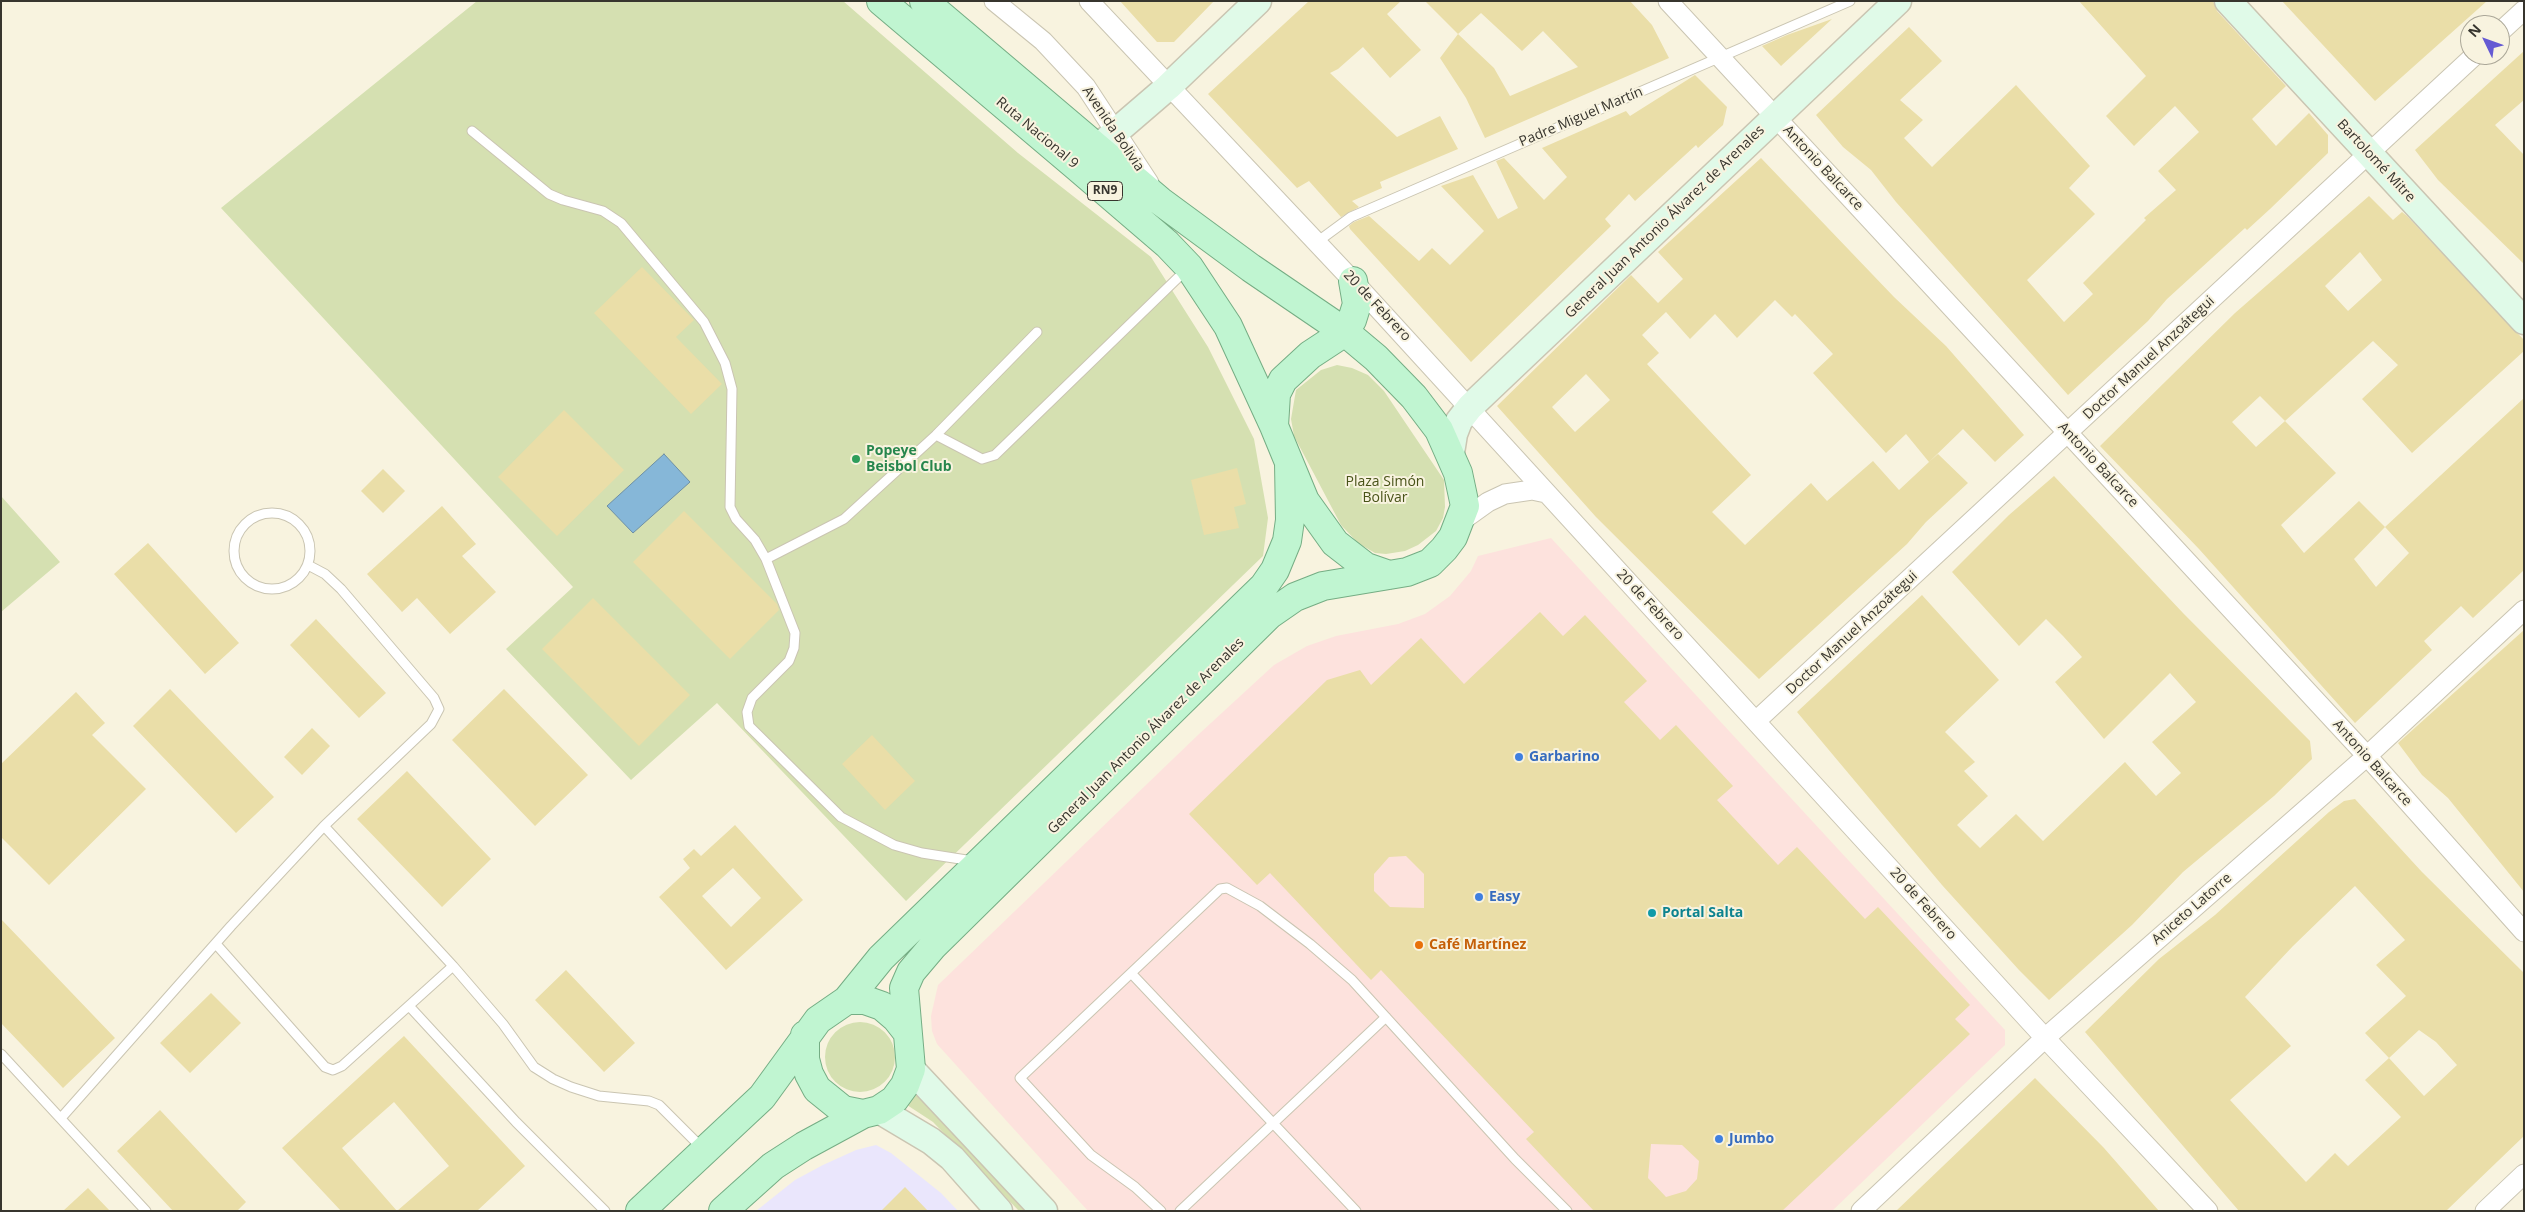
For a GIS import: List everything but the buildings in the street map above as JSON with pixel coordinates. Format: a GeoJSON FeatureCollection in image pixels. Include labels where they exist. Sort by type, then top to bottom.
{"type":"FeatureCollection","features":[{"type":"Feature","properties":{"kind":"main road","name":"Ruta Nacional 9"},"geometry":{"type":"LineString","coordinates":[[881,1],[1152,231],[1188,266],[1228,326],[1274,426],[1304,501],[1335,543],[1366,567],[1390,576]]}},
{"type":"Feature","properties":{"kind":"main road","name":"Ruta Nacional 9"},"geometry":{"type":"LineString","coordinates":[[924,1],[1107,140],[1160,201],[1250,268],[1334,325]]}},
{"type":"Feature","properties":{"kind":"main road"},"geometry":{"type":"LineString","coordinates":[[1274,426],[1276,394],[1283,380],[1310,355],[1334,325],[1352,320],[1357,304],[1353,281]]}},
{"type":"Feature","properties":{"kind":"main road","name":"General Juan Antonio Álvarez de Arenales"},"geometry":{"type":"LineString","coordinates":[[911,1069],[904,988],[911,972],[927,953],[1269,616],[1295,596],[1323,586],[1390,576],[1430,563],[1444,549],[1460,522],[1465,506],[1464,498],[1451,453],[1439,430],[1414,397],[1376,358],[1334,325]]}},
{"type":"Feature","properties":{"kind":"main road","name":"General Juan Antonio Álvarez de Arenales"},"geometry":{"type":"LineString","coordinates":[[640,1211],[762,1097],[805,1035],[818,1020],[846,1000],[881,958],[1264,586],[1275,570],[1287,541],[1290,512],[1289,463]]}},
{"type":"Feature","properties":{"kind":"main road"},"geometry":{"type":"LineString","coordinates":[[846,1000],[865,1000],[882,1006],[896,1018],[907,1032]]}},
{"type":"Feature","properties":{"kind":"main road"},"geometry":{"type":"LineString","coordinates":[[805,1035],[805,1059],[809,1074],[818,1089],[843,1110],[871,1112]]}},
{"type":"Feature","properties":{"kind":"main road"},"geometry":{"type":"LineString","coordinates":[[723,1211],[773,1166],[804,1146],[894,1100],[905,1085],[911,1069]]}},
{"type":"Feature","properties":{"kind":"street","name":"Avenida Bolivia"},"geometry":{"type":"LineString","coordinates":[[994,1],[1042,41],[1068,66],[1098,102],[1107,140]]}},
{"type":"Feature","properties":{"kind":"street","name":"20 de Febrero"},"geometry":{"type":"LineString","coordinates":[[1089,1],[1168,87],[1317,242],[1756,720],[2044,1038],[2208,1211]]}},
{"type":"Feature","properties":{"kind":"street"},"geometry":{"type":"LineString","coordinates":[[1107,140],[1168,87],[1258,1]]}},
{"type":"Feature","properties":{"kind":"street","name":"Antonio Balcarce"},"geometry":{"type":"LineString","coordinates":[[1668,1],[2367,756],[2524,932]]}},
{"type":"Feature","properties":{"kind":"street","name":"General Juan Antonio Álvarez de Arenales"},"geometry":{"type":"LineString","coordinates":[[1451,453],[1454,434],[1459,421],[1470,408],[1898,1]]}},
{"type":"Feature","properties":{"kind":"street","name":"Bartolomé Mitre"},"geometry":{"type":"LineString","coordinates":[[2228,1],[2524,321]]}},
{"type":"Feature","properties":{"kind":"street"},"geometry":{"type":"LineString","coordinates":[[2510,23],[2524,10]]}},
{"type":"Feature","properties":{"kind":"street","name":"Doctor Manuel Anzoátegui"},"geometry":{"type":"LineString","coordinates":[[1756,720],[2464,65]]}},
{"type":"Feature","properties":{"kind":"street","name":"General Juan Antonio Álvarez de Arenales"},"geometry":{"type":"LineString","coordinates":[[1460,522],[1488,502],[1505,494],[1532,490],[1546,493]]}},
{"type":"Feature","properties":{"kind":"street","name":"Aniceto Latorre"},"geometry":{"type":"LineString","coordinates":[[1862,1211],[2044,1038],[2367,756],[2524,610]]}},
{"type":"Feature","properties":{"kind":"street"},"geometry":{"type":"LineString","coordinates":[[911,1069],[1044,1211]]}},
{"type":"Feature","properties":{"kind":"street"},"geometry":{"type":"LineString","coordinates":[[871,1112],[931,1142],[952,1158],[999,1211]]}},
{"type":"Feature","properties":{"kind":"street"},"geometry":{"type":"LineString","coordinates":[[2488,1210],[2524,1174]]}},
{"type":"Feature","properties":{"kind":"lane","name":"Padre Miguel Martín"},"geometry":{"type":"LineString","coordinates":[[1317,242],[1351,217],[1850,1]]}},
{"type":"Feature","properties":{"kind":"lane"},"geometry":{"type":"LineString","coordinates":[[472,131],[549,194],[563,200],[603,211],[621,223],[704,322],[731,376],[730,507],[736,519],[755,540],[766,559],[795,633],[794,648],[789,660],[752,698],[747,712],[749,726],[841,817],[894,845],[922,853],[980,862]]}},
{"type":"Feature","properties":{"kind":"lane"},"geometry":{"type":"LineString","coordinates":[[936,435],[982,459],[995,455],[1188,266]]}},
{"type":"Feature","properties":{"kind":"lane"},"geometry":{"type":"LineString","coordinates":[[766,559],[844,519],[936,435],[1037,332]]}},
{"type":"Feature","properties":{"kind":"lane"},"geometry":{"type":"LineString","coordinates":[[267,513],[280,514],[293,519],[309,539],[311,552],[308,565],[301,576],[292,584],[281,589],[269,590],[257,587],[239,571],[234,560],[234,547],[237,536],[244,525],[254,517],[267,513]]}},
{"type":"Feature","properties":{"kind":"lane"},"geometry":{"type":"LineString","coordinates":[[61,1118],[324,826],[431,724],[439,709],[434,698],[340,589],[325,574],[308,565]]}},
{"type":"Feature","properties":{"kind":"lane"},"geometry":{"type":"LineString","coordinates":[[324,826],[453,966],[503,1024],[534,1067],[552,1079],[599,1096],[649,1100],[659,1105],[704,1150]]}},
{"type":"Feature","properties":{"kind":"lane"},"geometry":{"type":"LineString","coordinates":[[1161,1211],[1135,1187],[1091,1155],[1020,1078],[1220,889],[1226,888],[1260,906],[1310,944],[1352,980],[1515,1159],[1567,1211]]}},
{"type":"Feature","properties":{"kind":"lane"},"geometry":{"type":"LineString","coordinates":[[216,944],[325,1068],[333,1070],[342,1066],[410,1007],[453,966]]}},
{"type":"Feature","properties":{"kind":"lane"},"geometry":{"type":"LineString","coordinates":[[1132,974],[1356,1211]]}},
{"type":"Feature","properties":{"kind":"lane"},"geometry":{"type":"LineString","coordinates":[[410,1007],[516,1122],[605,1211]]}},
{"type":"Feature","properties":{"kind":"lane"},"geometry":{"type":"LineString","coordinates":[[1180,1211],[1386,1017]]}},
{"type":"Feature","properties":{"kind":"lane"},"geometry":{"type":"LineString","coordinates":[[1,1054],[146,1211]]}},
{"type":"Feature","properties":{"kind":"shaded area","name":"Easy"},"geometry":{"type":"Polygon","coordinates":[[[1551,538],[2005,1030],[2005,1045],[1832,1211],[1088,1211],[937,1044],[932,1031],[931,1016],[938,985],[1199,734],[1274,665],[1307,646],[1336,636],[1398,624],[1425,614],[1450,596],[1471,571],[1478,556],[1551,538]]]}},
{"type":"Feature","properties":{"kind":"shaded area"},"geometry":{"type":"Polygon","coordinates":[[[876,1145],[891,1153],[941,1193],[958,1211],[756,1211],[795,1180],[856,1150],[876,1145]]]}},
{"type":"Feature","properties":{"kind":"green space","name":"Popeye Beisbol Club"},"geometry":{"type":"Polygon","coordinates":[[[477,1],[843,1],[1018,153],[1151,257],[1208,347],[1254,439],[1268,518],[1263,556],[906,901],[717,703],[631,780],[506,649],[573,587],[221,208],[477,1]]]}},
{"type":"Feature","properties":{"kind":"green space","name":"Plaza Simón Bolívar"},"geometry":{"type":"Polygon","coordinates":[[[1337,365],[1352,368],[1368,375],[1384,391],[1444,480],[1445,507],[1443,518],[1436,531],[1418,545],[1405,551],[1386,554],[1375,553],[1358,543],[1341,525],[1294,436],[1291,419],[1296,390],[1321,370],[1337,365]]]}},
{"type":"Feature","properties":{"kind":"green space"},"geometry":{"type":"Polygon","coordinates":[[[1,496],[60,562],[1,612],[1,496]]]}},
{"type":"Feature","properties":{"kind":"green space"},"geometry":{"type":"Polygon","coordinates":[[[853,1022],[867,1022],[880,1027],[890,1037],[895,1050],[895,1064],[890,1077],[880,1087],[867,1092],[853,1092],[840,1087],[830,1077],[825,1064],[825,1050],[830,1037],[840,1027],[853,1022]]]}},
{"type":"Feature","properties":{"kind":"green space"},"geometry":{"type":"Polygon","coordinates":[[[920,1088],[1031,1211],[1019,1211],[933,1122],[907,1105],[920,1088]]]}},
{"type":"Feature","properties":{"kind":"water"},"geometry":{"type":"Polygon","coordinates":[[[664,454],[690,482],[633,533],[607,506],[664,454]]]}},
{"type":"Feature","properties":{"kind":"place","name":"Popeye Beisbol Club"},"geometry":{"type":"Point","coordinates":[856,459]}},
{"type":"Feature","properties":{"kind":"place","name":"Garbarino"},"geometry":{"type":"Point","coordinates":[1519,757]}},
{"type":"Feature","properties":{"kind":"place","name":"Easy"},"geometry":{"type":"Point","coordinates":[1479,897]}},
{"type":"Feature","properties":{"kind":"place","name":"Portal Salta"},"geometry":{"type":"Point","coordinates":[1652,913]}},
{"type":"Feature","properties":{"kind":"place","name":"Café Martínez"},"geometry":{"type":"Point","coordinates":[1419,945]}},
{"type":"Feature","properties":{"kind":"place","name":"Jumbo"},"geometry":{"type":"Point","coordinates":[1719,1139]}}]}
